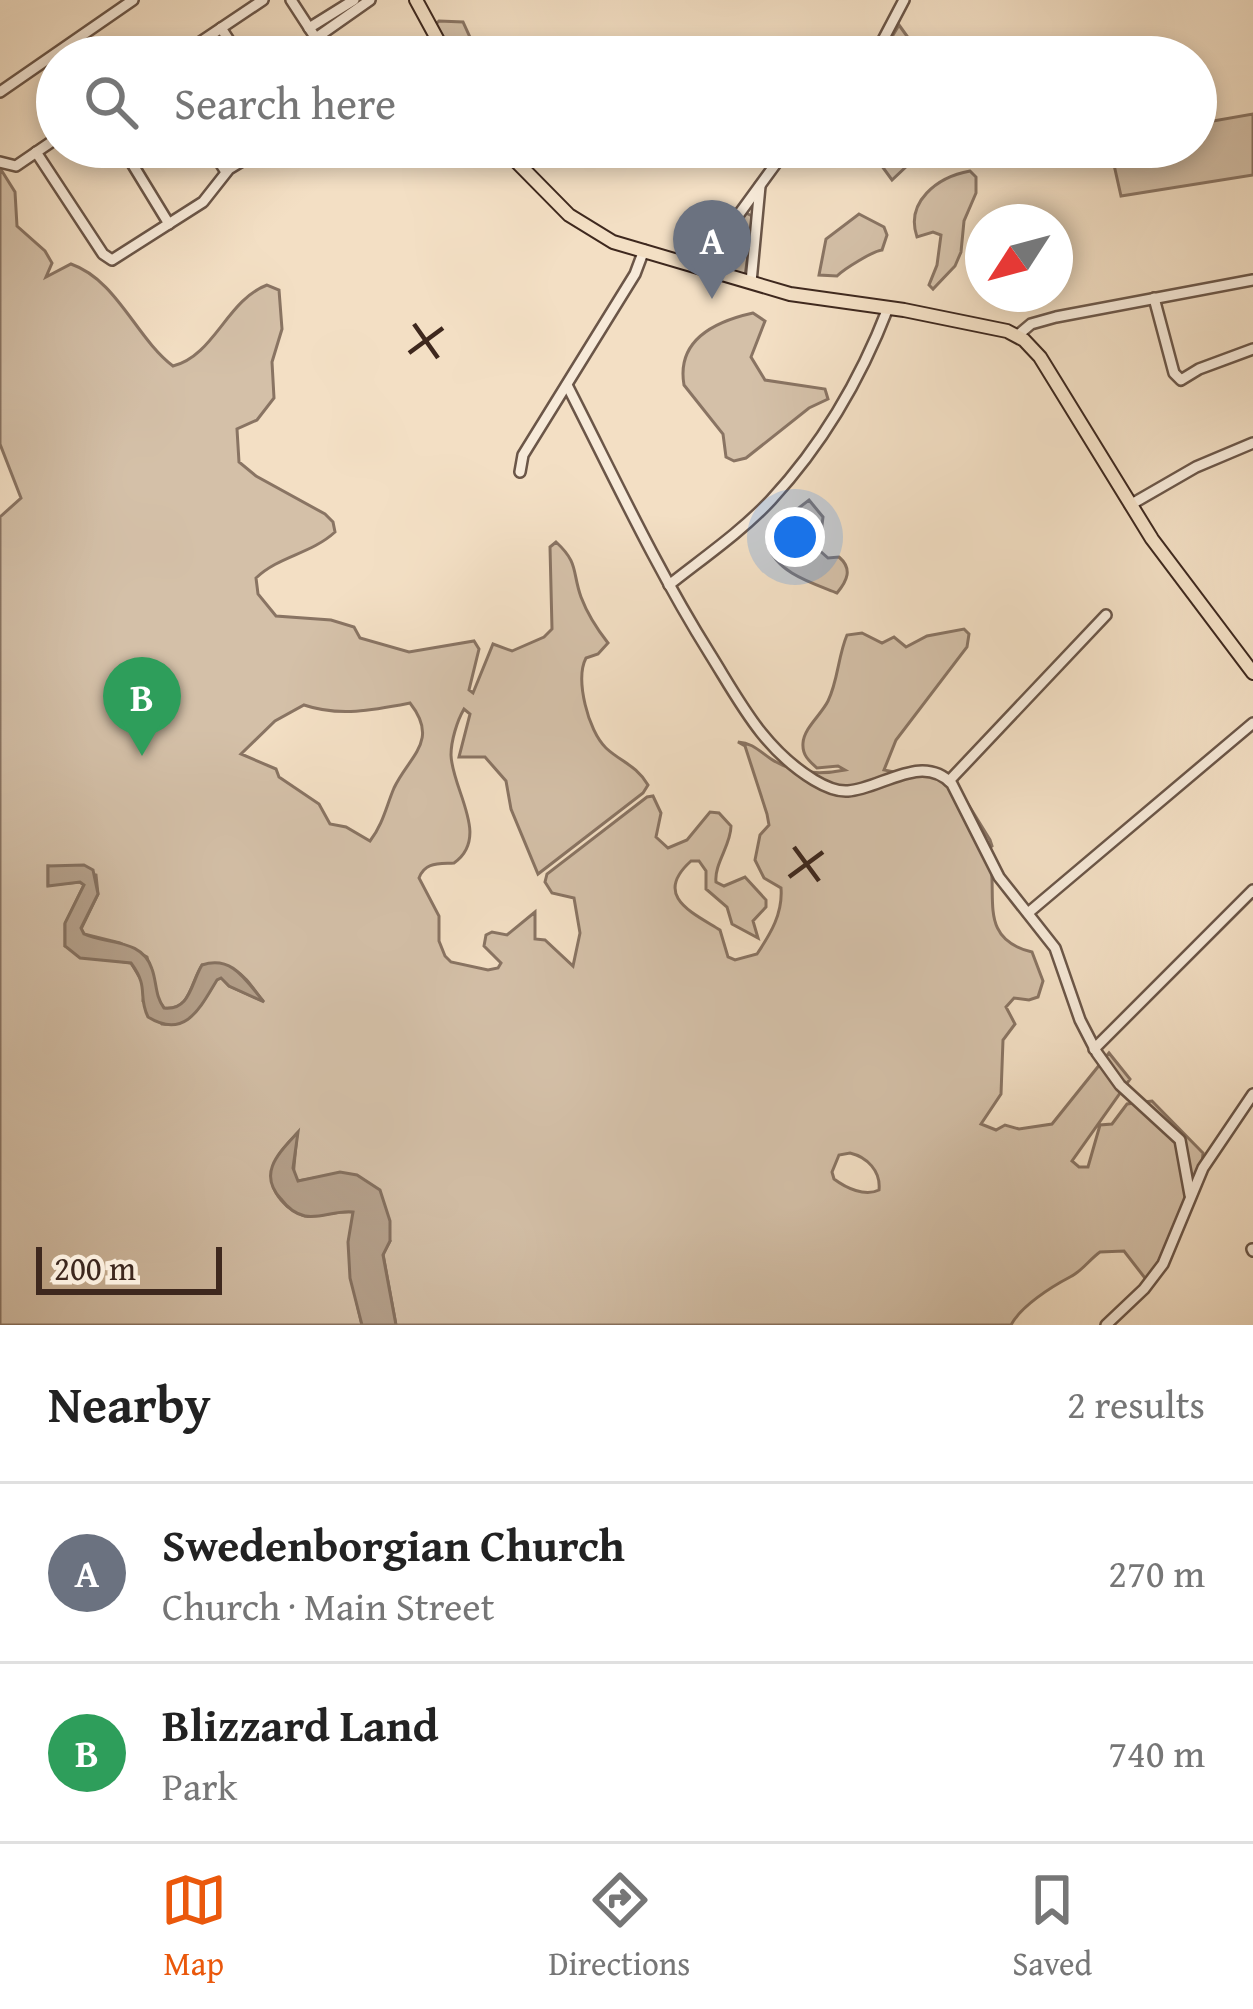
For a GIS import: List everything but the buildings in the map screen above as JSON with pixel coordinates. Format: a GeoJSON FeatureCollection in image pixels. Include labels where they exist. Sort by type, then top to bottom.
{"type":"FeatureCollection","features":[{"type":"Feature","properties":{"kind":"main road"},"geometry":{"type":"LineString","coordinates":[[416,0],[436,36]]}},
{"type":"Feature","properties":{"kind":"main road"},"geometry":{"type":"LineString","coordinates":[[520,168],[586,228],[613,242],[796,295],[1018,335],[1040,357],[1130,505],[1253,673]]}},
{"type":"Feature","properties":{"kind":"street"},"geometry":{"type":"LineString","coordinates":[[81,36],[133,0]]}},
{"type":"Feature","properties":{"kind":"street"},"geometry":{"type":"LineString","coordinates":[[209,36],[263,0]]}},
{"type":"Feature","properties":{"kind":"street"},"geometry":{"type":"LineString","coordinates":[[291,0],[315,36]]}},
{"type":"Feature","properties":{"kind":"street"},"geometry":{"type":"LineString","coordinates":[[309,28],[354,0]]}},
{"type":"Feature","properties":{"kind":"street"},"geometry":{"type":"LineString","coordinates":[[319,36],[370,0]]}},
{"type":"Feature","properties":{"kind":"street"},"geometry":{"type":"LineString","coordinates":[[885,36],[904,0]]}},
{"type":"Feature","properties":{"kind":"street"},"geometry":{"type":"LineString","coordinates":[[221,28],[226,36]]}},
{"type":"Feature","properties":{"kind":"street"},"geometry":{"type":"LineString","coordinates":[[0,92],[36,67]]}},
{"type":"Feature","properties":{"kind":"street"},"geometry":{"type":"LineString","coordinates":[[3,165],[16,166],[36,152]]}},
{"type":"Feature","properties":{"kind":"street"},"geometry":{"type":"LineString","coordinates":[[47,168],[110,260],[119,259],[207,198],[232,168]]}},
{"type":"Feature","properties":{"kind":"street"},"geometry":{"type":"LineString","coordinates":[[135,168],[170,224]]}},
{"type":"Feature","properties":{"kind":"street"},"geometry":{"type":"LineString","coordinates":[[223,168],[226,172]]}},
{"type":"Feature","properties":{"kind":"street"},"geometry":{"type":"LineString","coordinates":[[702,265],[771,168]]}},
{"type":"Feature","properties":{"kind":"street"},"geometry":{"type":"LineString","coordinates":[[751,282],[763,178]]}},
{"type":"Feature","properties":{"kind":"street"},"geometry":{"type":"LineString","coordinates":[[742,206],[759,215]]}},
{"type":"Feature","properties":{"kind":"street"},"geometry":{"type":"LineString","coordinates":[[520,472],[523,455],[635,274],[644,250]]}},
{"type":"Feature","properties":{"kind":"street"},"geometry":{"type":"LineString","coordinates":[[1018,335],[1036,322],[1253,280]]}},
{"type":"Feature","properties":{"kind":"street"},"geometry":{"type":"LineString","coordinates":[[1154,298],[1174,373],[1181,380],[1253,349]]}},
{"type":"Feature","properties":{"kind":"street"},"geometry":{"type":"LineString","coordinates":[[669,585],[770,501],[818,443],[846,397],[888,308]]}},
{"type":"Feature","properties":{"kind":"street"},"geometry":{"type":"LineString","coordinates":[[567,386],[669,585],[755,729],[808,776],[844,791],[904,773],[932,773],[949,781],[999,877],[1057,952],[1094,1049],[1120,1085],[1177,1136],[1190,1196]]}},
{"type":"Feature","properties":{"kind":"street"},"geometry":{"type":"LineString","coordinates":[[1130,505],[1187,472],[1253,443]]}},
{"type":"Feature","properties":{"kind":"street"},"geometry":{"type":"LineString","coordinates":[[949,781],[1106,615]]}},
{"type":"Feature","properties":{"kind":"street"},"geometry":{"type":"LineString","coordinates":[[1028,913],[1253,722]]}},
{"type":"Feature","properties":{"kind":"street"},"geometry":{"type":"LineString","coordinates":[[1094,1049],[1253,890]]}},
{"type":"Feature","properties":{"kind":"street"},"geometry":{"type":"LineString","coordinates":[[1106,1325],[1163,1264],[1203,1168],[1253,1094]]}},
{"type":"Feature","properties":{"kind":"street"},"geometry":{"type":"LineString","coordinates":[[1186,1161],[1203,1168]]}},
{"type":"Feature","properties":{"kind":"shaded area"},"geometry":{"type":"Polygon","coordinates":[[[463,22],[469,36],[441,36],[435,25],[463,22]]]}},
{"type":"Feature","properties":{"kind":"shaded area"},"geometry":{"type":"Polygon","coordinates":[[[1253,114],[1253,175],[1121,196],[1115,168],[1217,168],[1217,120],[1253,114]]]}},
{"type":"Feature","properties":{"kind":"shaded area"},"geometry":{"type":"Polygon","coordinates":[[[0,168],[15,192],[17,226],[52,263],[46,277],[71,264],[87,272],[114,296],[173,366],[199,351],[253,292],[267,285],[279,290],[282,329],[272,362],[274,398],[257,420],[237,429],[239,462],[325,514],[335,532],[256,578],[258,594],[276,616],[331,620],[354,627],[360,638],[409,652],[474,641],[479,649],[469,690],[473,693],[493,644],[512,651],[552,629],[550,547],[556,542],[563,549],[572,562],[586,609],[608,643],[586,658],[583,667],[589,718],[606,748],[648,785],[538,874],[511,809],[506,781],[485,757],[459,757],[470,714],[464,709],[451,755],[467,812],[469,840],[454,863],[428,866],[419,878],[439,916],[439,941],[445,956],[451,962],[488,970],[501,963],[484,946],[486,935],[507,935],[535,912],[535,939],[545,940],[573,966],[580,933],[574,898],[552,893],[545,882],[547,874],[653,796],[661,813],[656,837],[668,848],[687,840],[710,812],[719,813],[731,826],[716,882],[724,886],[745,877],[766,900],[766,907],[753,921],[758,938],[732,924],[727,907],[706,889],[706,871],[699,861],[691,861],[680,873],[676,894],[689,910],[720,930],[728,957],[735,960],[757,954],[778,914],[781,888],[764,878],[755,860],[760,835],[769,825],[745,746],[738,742],[798,770],[845,770],[817,768],[805,754],[803,743],[831,693],[847,635],[862,633],[882,643],[894,637],[906,647],[927,636],[964,629],[969,634],[967,647],[896,740],[884,770],[899,773],[921,766],[943,782],[955,783],[992,846],[987,850],[996,924],[1002,936],[1032,952],[1043,981],[1038,997],[1014,998],[1006,1007],[1015,1024],[1003,1040],[1001,1094],[981,1124],[996,1130],[1005,1125],[1019,1129],[1052,1124],[1109,1053],[1130,1079],[1072,1161],[1088,1167],[1100,1125],[1112,1124],[1127,1104],[1152,1101],[1203,1153],[1201,1178],[1148,1282],[1124,1251],[1100,1252],[1029,1304],[1011,1325],[396,1325],[383,1254],[390,1241],[320,1177],[298,1181],[293,1177],[297,1134],[276,1160],[274,1188],[288,1207],[303,1215],[354,1212],[352,1269],[362,1325],[0,1325],[0,517],[21,498],[0,444],[0,168]],[[410,703],[343,711],[304,705],[275,721],[241,754],[276,769],[279,777],[319,804],[330,824],[370,841],[422,738],[419,716],[410,703]],[[48,866],[48,885],[84,885],[65,924],[65,946],[131,963],[145,986],[143,1001],[162,1024],[189,1017],[217,979],[263,1001],[238,972],[202,965],[185,1000],[164,1008],[147,957],[81,929],[98,894],[96,875],[48,866]],[[850,1153],[839,1155],[834,1179],[856,1190],[879,1190],[878,1177],[867,1161],[850,1153]]]}},
{"type":"Feature","properties":{"kind":"shaded area"},"geometry":{"type":"Polygon","coordinates":[[[883,168],[905,168],[892,180],[883,168]]]}},
{"type":"Feature","properties":{"kind":"shaded area"},"geometry":{"type":"Polygon","coordinates":[[[970,171],[976,177],[976,193],[971,204],[965,204],[961,252],[955,266],[933,289],[929,285],[941,235],[933,232],[917,237],[914,224],[920,202],[946,179],[970,171]]]}},
{"type":"Feature","properties":{"kind":"shaded area"},"geometry":{"type":"Polygon","coordinates":[[[859,214],[884,227],[887,235],[882,250],[837,276],[819,275],[826,239],[859,214]]]}},
{"type":"Feature","properties":{"kind":"shaded area"},"geometry":{"type":"Polygon","coordinates":[[[739,215],[754,217],[745,275],[714,265],[710,259],[739,215]]]}},
{"type":"Feature","properties":{"kind":"shaded area"},"geometry":{"type":"Polygon","coordinates":[[[753,313],[765,321],[751,357],[765,380],[825,389],[828,399],[809,408],[746,458],[734,461],[726,457],[723,434],[684,385],[683,369],[686,355],[702,335],[753,313]]]}},
{"type":"Feature","properties":{"kind":"shaded area"},"geometry":{"type":"Polygon","coordinates":[[[809,500],[823,517],[819,550],[828,558],[839,557],[846,566],[846,580],[837,593],[787,570],[768,545],[773,538],[791,537],[796,510],[809,500]]]}},
{"type":"Feature","properties":{"kind":"shaded area"},"geometry":{"type":"Polygon","coordinates":[[[84,865],[93,870],[98,894],[81,928],[84,934],[140,952],[152,969],[164,1008],[185,1000],[202,965],[213,963],[238,972],[264,1002],[221,978],[182,1023],[172,1025],[148,1017],[140,979],[131,963],[80,958],[65,946],[65,923],[84,885],[48,886],[48,866],[84,865]]]}},
{"type":"Feature","properties":{"kind":"shaded area"},"geometry":{"type":"Polygon","coordinates":[[[298,1132],[293,1168],[298,1181],[340,1172],[357,1175],[380,1190],[390,1221],[390,1241],[383,1255],[396,1325],[362,1325],[350,1278],[348,1242],[353,1212],[301,1215],[274,1190],[273,1164],[298,1132]]]}},
{"type":"Feature","properties":{"kind":"place","name":"Swedenborgian Church"},"geometry":{"type":"Point","coordinates":[712,299]}},
{"type":"Feature","properties":{"kind":"place","name":"Blizzard Land"},"geometry":{"type":"Point","coordinates":[142,756]}}]}
